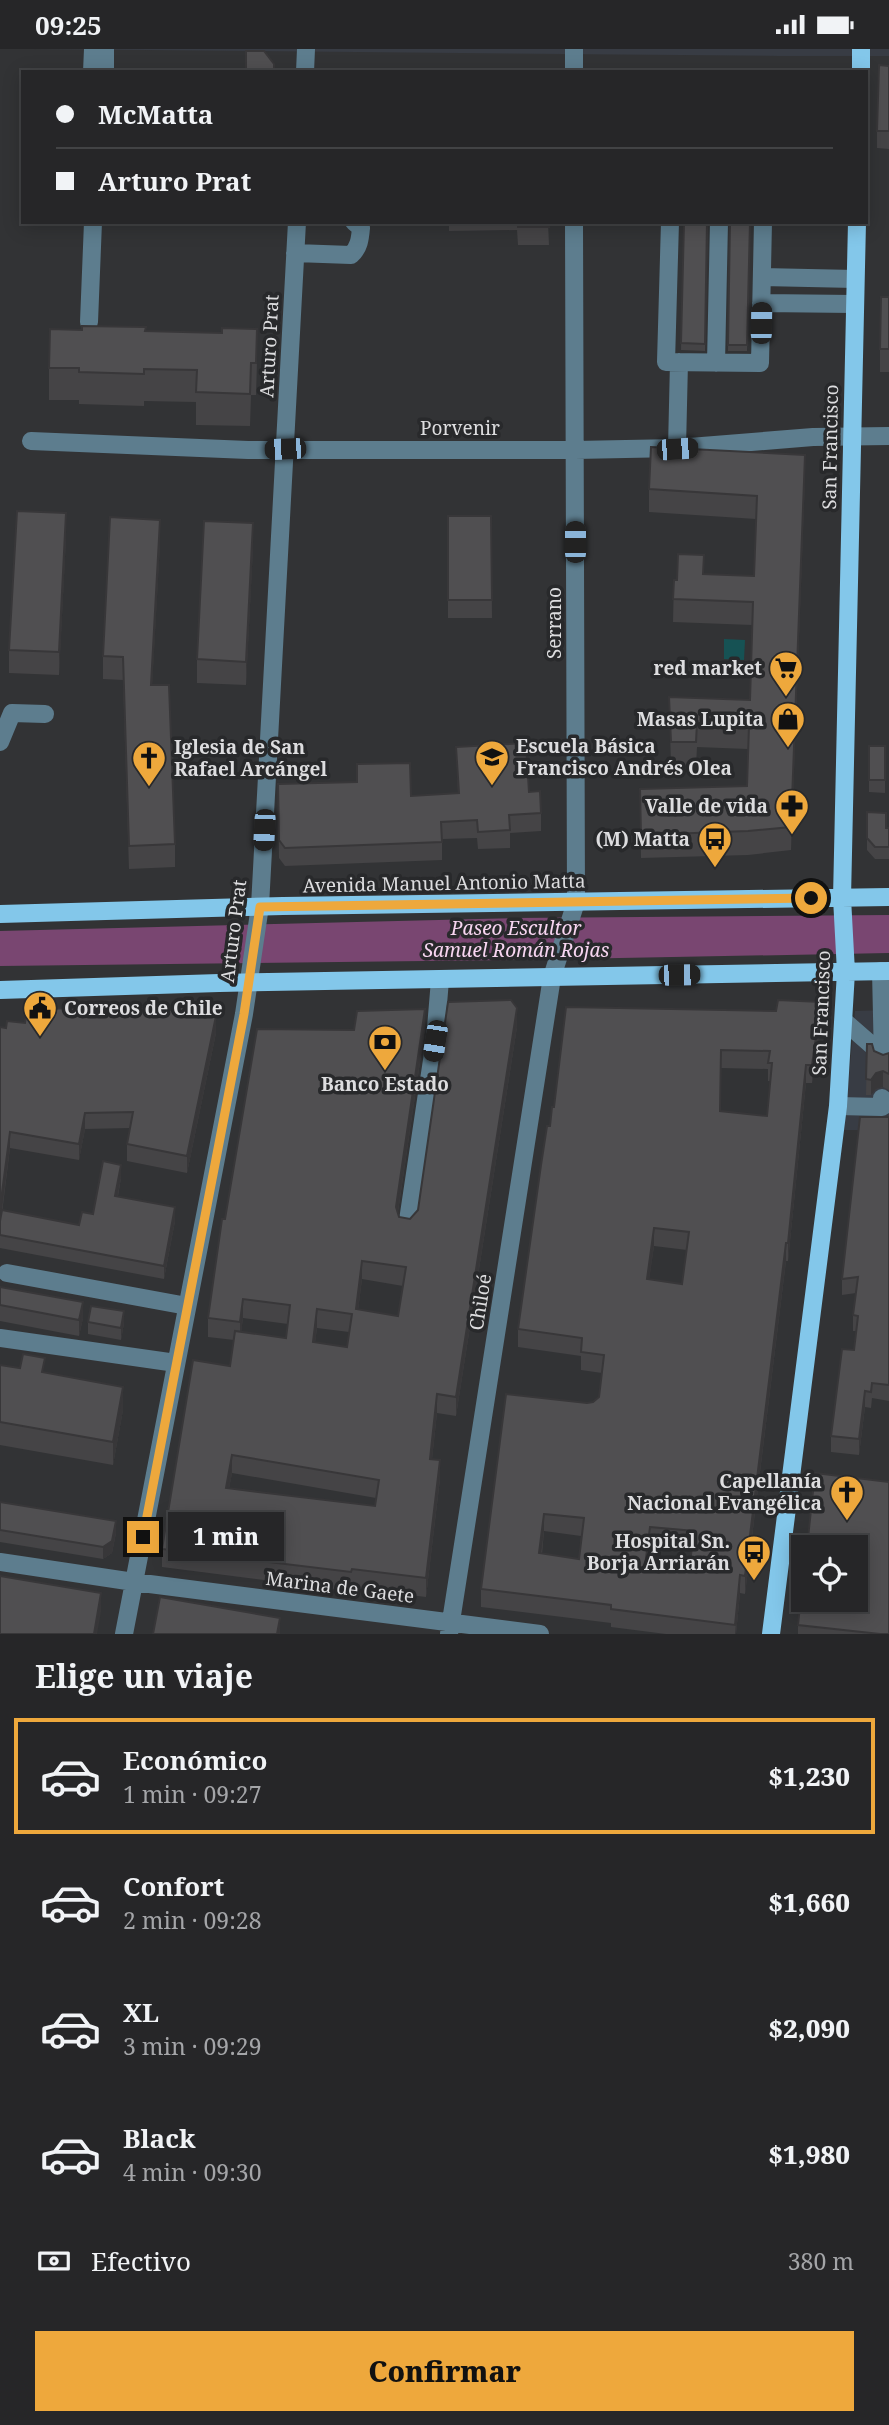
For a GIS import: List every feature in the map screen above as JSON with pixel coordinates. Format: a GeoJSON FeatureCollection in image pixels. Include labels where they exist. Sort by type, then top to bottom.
{"type":"FeatureCollection","features":[{"type":"Feature","properties":{"kind":"main road"},"geometry":{"type":"LineString","coordinates":[[860,70],[861,49]]}},
{"type":"Feature","properties":{"kind":"main road","name":"San Francisco"},"geometry":{"type":"LineString","coordinates":[[771,1634],[838,1106],[845,1021],[846,972],[842,898],[856,224]]}},
{"type":"Feature","properties":{"kind":"main road","name":"Avenida Manuel Antonio Matta"},"geometry":{"type":"LineString","coordinates":[[0,914],[889,897]]}},
{"type":"Feature","properties":{"kind":"main road"},"geometry":{"type":"LineString","coordinates":[[0,990],[885,971]]}},
{"type":"Feature","properties":{"kind":"street"},"geometry":{"type":"LineString","coordinates":[[92,70],[93,49]]}},
{"type":"Feature","properties":{"kind":"street"},"geometry":{"type":"LineString","coordinates":[[105,70],[106,49]]}},
{"type":"Feature","properties":{"kind":"street"},"geometry":{"type":"LineString","coordinates":[[305,70],[306,49]]}},
{"type":"Feature","properties":{"kind":"street"},"geometry":{"type":"LineString","coordinates":[[574,49],[574,70]]}},
{"type":"Feature","properties":{"kind":"street"},"geometry":{"type":"LineString","coordinates":[[89,322],[93,224]]}},
{"type":"Feature","properties":{"kind":"street","name":"Arturo Prat"},"geometry":{"type":"LineString","coordinates":[[124,1634],[249,983],[260,907],[296,224]]}},
{"type":"Feature","properties":{"kind":"street"},"geometry":{"type":"LineString","coordinates":[[295,253],[351,255],[360,238],[361,228],[356,224]]}},
{"type":"Feature","properties":{"kind":"street","name":"Serrano"},"geometry":{"type":"LineString","coordinates":[[552,977],[576,902],[574,224]]}},
{"type":"Feature","properties":{"kind":"street"},"geometry":{"type":"LineString","coordinates":[[670,224],[666,362],[716,363],[760,363],[763,224]]}},
{"type":"Feature","properties":{"kind":"street"},"geometry":{"type":"LineString","coordinates":[[716,363],[719,224]]}},
{"type":"Feature","properties":{"kind":"street"},"geometry":{"type":"LineString","coordinates":[[762,277],[855,279]]}},
{"type":"Feature","properties":{"kind":"street"},"geometry":{"type":"LineString","coordinates":[[761,303],[854,304]]}},
{"type":"Feature","properties":{"kind":"street"},"geometry":{"type":"LineString","coordinates":[[677,449],[679,362]]}},
{"type":"Feature","properties":{"kind":"street","name":"Porvenir"},"geometry":{"type":"LineString","coordinates":[[31,441],[248,450],[575,450],[677,449],[851,436],[889,436]]}},
{"type":"Feature","properties":{"kind":"street"},"geometry":{"type":"LineString","coordinates":[[0,742],[12,712],[45,714]]}},
{"type":"Feature","properties":{"kind":"street"},"geometry":{"type":"LineString","coordinates":[[845,1021],[883,1058],[886,1025],[885,971]]}},
{"type":"Feature","properties":{"kind":"street","name":"Chiloé"},"geometry":{"type":"LineString","coordinates":[[450,1628],[552,977]]}},
{"type":"Feature","properties":{"kind":"street"},"geometry":{"type":"LineString","coordinates":[[407,1227],[435,1041],[440,979]]}},
{"type":"Feature","properties":{"kind":"street"},"geometry":{"type":"LineString","coordinates":[[838,1106],[882,1107],[882,1098]]}},
{"type":"Feature","properties":{"kind":"street"},"geometry":{"type":"LineString","coordinates":[[7,1273],[187,1306]]}},
{"type":"Feature","properties":{"kind":"street"},"geometry":{"type":"LineString","coordinates":[[0,1338],[176,1363]]}},
{"type":"Feature","properties":{"kind":"street"},"geometry":{"type":"LineString","coordinates":[[486,1398],[506,1400]]}},
{"type":"Feature","properties":{"kind":"street","name":"Marina de Gaete"},"geometry":{"type":"LineString","coordinates":[[0,1562],[450,1628],[540,1634]]}},
{"type":"Feature","properties":{"kind":"shaded area"},"geometry":{"type":"Polygon","coordinates":[[[33,49],[889,49],[889,56],[779,56],[33,49]]]}},
{"type":"Feature","properties":{"kind":"shaded area"},"geometry":{"type":"Polygon","coordinates":[[[889,1010],[889,1130],[844,1130],[855,1011],[889,1010]]]}},
{"type":"Feature","properties":{"kind":"green space","name":"Paseo Escultor Samuel Román Rojas"},"geometry":{"type":"Polygon","coordinates":[[[889,915],[889,953],[0,966],[0,931],[515,918],[889,915]]]}},
{"type":"Feature","properties":{"kind":"water"},"geometry":{"type":"Polygon","coordinates":[[[724,639],[745,640],[744,660],[724,659],[724,639]]]}},
{"type":"Feature","properties":{"kind":"building"},"geometry":{"type":"Polygon","coordinates":[[[246,51],[264,51],[274,64],[274,70],[246,70],[246,51]]]}},
{"type":"Feature","properties":{"kind":"building"},"geometry":{"type":"Polygon","coordinates":[[[879,65],[889,66],[889,131],[877,131],[879,65]]]}},
{"type":"Feature","properties":{"kind":"building"},"geometry":{"type":"Polygon","coordinates":[[[518,224],[548,224],[549,227],[518,227],[518,224]]]}},
{"type":"Feature","properties":{"kind":"building"},"geometry":{"type":"Polygon","coordinates":[[[684,224],[707,224],[705,344],[681,343],[684,224]]]}},
{"type":"Feature","properties":{"kind":"building"},"geometry":{"type":"Polygon","coordinates":[[[730,224],[750,224],[747,345],[728,345],[730,224]]]}},
{"type":"Feature","properties":{"kind":"building"},"geometry":{"type":"Polygon","coordinates":[[[881,297],[889,297],[889,349],[880,349],[881,297]]]}},
{"type":"Feature","properties":{"kind":"building"},"geometry":{"type":"Polygon","coordinates":[[[82,326],[146,327],[145,331],[222,333],[222,328],[257,329],[256,363],[251,363],[250,394],[196,392],[197,370],[144,369],[144,374],[79,372],[79,368],[49,368],[50,329],[82,330],[82,326]]]}},
{"type":"Feature","properties":{"kind":"building"},"geometry":{"type":"Polygon","coordinates":[[[651,447],[805,455],[791,827],[641,835],[640,789],[747,786],[749,726],[697,723],[696,742],[671,742],[669,697],[750,700],[753,602],[673,599],[678,554],[704,555],[703,574],[754,576],[757,496],[649,489],[651,447]]]}},
{"type":"Feature","properties":{"kind":"building"},"geometry":{"type":"Polygon","coordinates":[[[17,511],[66,513],[59,652],[9,650],[17,511]]]}},
{"type":"Feature","properties":{"kind":"building"},"geometry":{"type":"Polygon","coordinates":[[[448,516],[491,516],[492,600],[448,600],[448,516]]]}},
{"type":"Feature","properties":{"kind":"building"},"geometry":{"type":"Polygon","coordinates":[[[110,517],[160,520],[151,685],[169,685],[175,844],[129,846],[123,657],[103,656],[110,517]]]}},
{"type":"Feature","properties":{"kind":"building"},"geometry":{"type":"Polygon","coordinates":[[[204,521],[253,523],[246,662],[197,659],[204,521]]]}},
{"type":"Feature","properties":{"kind":"building"},"geometry":{"type":"Polygon","coordinates":[[[526,743],[529,792],[540,791],[541,813],[509,815],[510,830],[478,832],[477,820],[441,822],[442,842],[285,848],[279,840],[278,784],[357,782],[357,764],[410,763],[411,796],[459,793],[456,747],[526,743]]]}},
{"type":"Feature","properties":{"kind":"building"},"geometry":{"type":"Polygon","coordinates":[[[869,746],[885,746],[885,780],[869,780],[869,746]]]}},
{"type":"Feature","properties":{"kind":"building"},"geometry":{"type":"Polygon","coordinates":[[[867,812],[886,813],[889,847],[875,847],[867,838],[867,812]]]}},
{"type":"Feature","properties":{"kind":"building"},"geometry":{"type":"Polygon","coordinates":[[[511,1000],[517,1008],[456,1397],[437,1394],[430,1459],[440,1460],[426,1578],[352,1569],[351,1572],[162,1549],[193,1360],[230,1366],[235,1331],[286,1338],[290,1305],[243,1299],[240,1322],[208,1318],[222,1219],[225,1219],[257,1029],[354,1030],[357,1011],[425,1009],[396,1207],[399,1217],[410,1219],[418,1210],[448,1002],[511,1000]],[[362,1261],[356,1309],[398,1316],[406,1267],[362,1261]],[[317,1309],[313,1342],[347,1347],[352,1314],[317,1309]],[[232,1455],[226,1488],[375,1506],[379,1480],[232,1455]]]}},
{"type":"Feature","properties":{"kind":"building"},"geometry":{"type":"Polygon","coordinates":[[[778,1000],[821,1002],[812,1065],[806,1065],[788,1243],[745,1576],[740,1575],[735,1625],[611,1609],[611,1605],[481,1589],[506,1394],[587,1403],[599,1397],[604,1355],[581,1352],[582,1338],[518,1329],[547,1126],[550,1126],[554,1107],[566,1007],[776,1011],[778,1000]],[[721,1050],[720,1111],[767,1116],[772,1063],[768,1063],[770,1051],[721,1050]],[[654,1228],[647,1279],[682,1284],[689,1232],[654,1228]],[[544,1514],[539,1553],[579,1559],[584,1518],[544,1514]],[[650,1527],[645,1566],[689,1571],[694,1531],[650,1527]]]}},
{"type":"Feature","properties":{"kind":"building"},"geometry":{"type":"Polygon","coordinates":[[[208,1006],[216,1016],[187,1156],[127,1144],[133,1112],[85,1113],[79,1144],[10,1132],[0,1208],[0,1027],[6,1028],[7,1021],[25,1023],[27,1009],[208,1006]]]}},
{"type":"Feature","properties":{"kind":"building"},"geometry":{"type":"Polygon","coordinates":[[[867,1044],[872,1044],[874,1051],[883,1055],[889,1053],[889,1074],[883,1071],[876,1073],[871,1080],[866,1079],[867,1044]]]}},
{"type":"Feature","properties":{"kind":"building"},"geometry":{"type":"Polygon","coordinates":[[[860,1117],[889,1117],[889,1385],[872,1383],[871,1392],[865,1391],[859,1439],[831,1436],[842,1349],[854,1350],[858,1316],[853,1315],[858,1277],[842,1279],[860,1117]]]}},
{"type":"Feature","properties":{"kind":"building"},"geometry":{"type":"Polygon","coordinates":[[[103,1161],[121,1165],[115,1196],[175,1207],[164,1266],[0,1235],[2,1210],[79,1225],[82,1212],[93,1214],[103,1161]]]}},
{"type":"Feature","properties":{"kind":"building"},"geometry":{"type":"Polygon","coordinates":[[[0,1287],[83,1302],[79,1320],[0,1305],[0,1287]]]}},
{"type":"Feature","properties":{"kind":"building"},"geometry":{"type":"Polygon","coordinates":[[[91,1306],[124,1311],[121,1328],[88,1322],[91,1306]]]}},
{"type":"Feature","properties":{"kind":"building"},"geometry":{"type":"Polygon","coordinates":[[[23,1354],[45,1358],[42,1372],[123,1387],[113,1442],[0,1422],[0,1365],[20,1368],[23,1354]]]}},
{"type":"Feature","properties":{"kind":"building"},"geometry":{"type":"Polygon","coordinates":[[[815,1473],[889,1482],[889,1634],[798,1625],[799,1612],[868,1612],[868,1535],[808,1535],[815,1473]]]}},
{"type":"Feature","properties":{"kind":"building"},"geometry":{"type":"Polygon","coordinates":[[[0,1502],[116,1521],[112,1541],[103,1547],[0,1530],[0,1502]]]}},
{"type":"Feature","properties":{"kind":"building"},"geometry":{"type":"Polygon","coordinates":[[[0,1576],[101,1593],[94,1634],[0,1634],[0,1576]]]}},
{"type":"Feature","properties":{"kind":"building"},"geometry":{"type":"Polygon","coordinates":[[[160,1597],[280,1618],[277,1634],[153,1634],[160,1597]]]}},
{"type":"Feature","properties":{"kind":"place","name":"red market"},"geometry":{"type":"Point","coordinates":[786,698]}},
{"type":"Feature","properties":{"kind":"place","name":"Masas Lupita"},"geometry":{"type":"Point","coordinates":[788,749]}},
{"type":"Feature","properties":{"kind":"place","name":"Escuela Básica Francisco Andrés Olea"},"geometry":{"type":"Point","coordinates":[492,787]}},
{"type":"Feature","properties":{"kind":"place","name":"Iglesia de San Rafael Arcángel"},"geometry":{"type":"Point","coordinates":[149,788]}},
{"type":"Feature","properties":{"kind":"place","name":"Valle de vida"},"geometry":{"type":"Point","coordinates":[792,836]}},
{"type":"Feature","properties":{"kind":"place","name":"(M) Matta"},"geometry":{"type":"Point","coordinates":[715,869]}},
{"type":"Feature","properties":{"kind":"place","name":"Correos de Chile"},"geometry":{"type":"Point","coordinates":[40,1038]}},
{"type":"Feature","properties":{"kind":"place","name":"Banco Estado"},"geometry":{"type":"Point","coordinates":[385,1072]}},
{"type":"Feature","properties":{"kind":"place","name":"Capellanía Nacional Evangélica"},"geometry":{"type":"Point","coordinates":[847,1522]}},
{"type":"Feature","properties":{"kind":"place","name":"Hospital Sn. Borja Arriarán"},"geometry":{"type":"Point","coordinates":[754,1582]}},
{"type":"Feature","properties":{"kind":"route"},"geometry":{"type":"LineString","coordinates":[[143,1537],[244,1014],[260,907],[811,898]]}}]}
